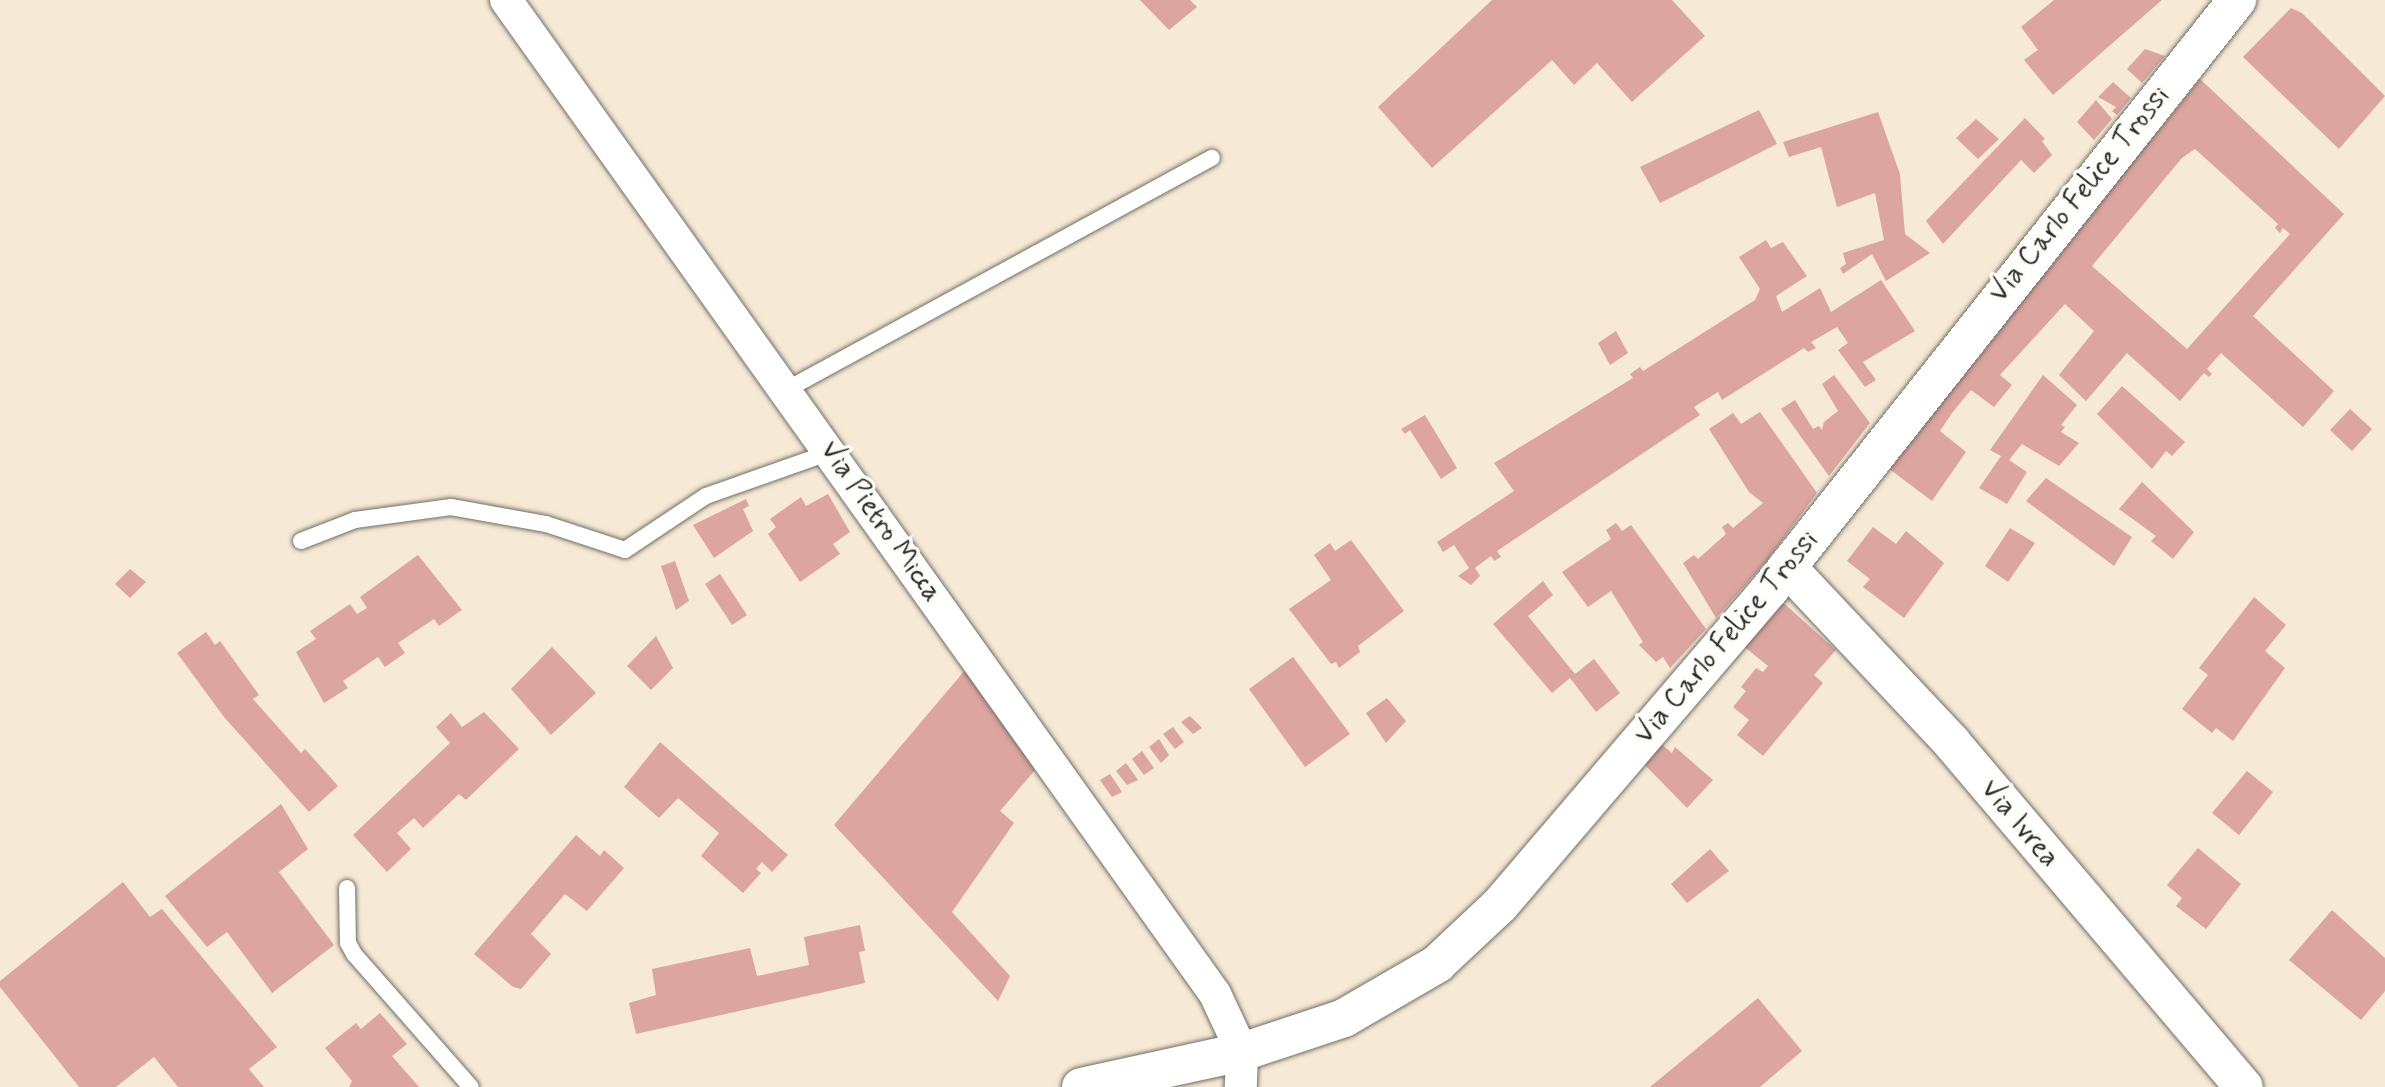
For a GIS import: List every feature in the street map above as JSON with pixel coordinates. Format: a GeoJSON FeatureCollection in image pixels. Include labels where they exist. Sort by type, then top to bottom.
{"type":"FeatureCollection","features":[{"type":"Feature","properties":{"kind":"street","name":"Via Pietro Micca"},"geometry":{"type":"LineString","coordinates":[[506,0],[831,452],[1215,994],[1242,1069]]}},
{"type":"Feature","properties":{"kind":"street","name":"Via Carlo Felice Trossi"},"geometry":{"type":"LineString","coordinates":[[1081,1087],[1242,1069],[1344,1018],[1437,964],[1500,905],[1787,567],[2237,0]]}},
{"type":"Feature","properties":{"kind":"street","name":"Via Ivrea"},"geometry":{"type":"LineString","coordinates":[[1787,567],[1952,743],[2244,1087]]}},
{"type":"Feature","properties":{"kind":"lane"},"geometry":{"type":"LineString","coordinates":[[786,390],[1212,158]]}},
{"type":"Feature","properties":{"kind":"lane"},"geometry":{"type":"LineString","coordinates":[[301,541],[355,520],[451,507],[546,524],[625,550],[706,496],[831,452]]}},
{"type":"Feature","properties":{"kind":"lane"},"geometry":{"type":"LineString","coordinates":[[347,888],[348,943],[354,954],[471,1087]]}},
{"type":"Feature","properties":{"kind":"building"},"geometry":{"type":"Polygon","coordinates":[[[1140,0],[1190,0],[1197,7],[1169,30],[1140,0]]]}},
{"type":"Feature","properties":{"kind":"building"},"geometry":{"type":"Polygon","coordinates":[[[1492,0],[1672,0],[1705,36],[1632,102],[1597,63],[1574,85],[1552,60],[1432,168],[1378,107],[1492,0]]]}},
{"type":"Feature","properties":{"kind":"building"},"geometry":{"type":"Polygon","coordinates":[[[2054,0],[2162,0],[2053,95],[2024,60],[2038,50],[2021,27],[2054,0]]]}},
{"type":"Feature","properties":{"kind":"building"},"geometry":{"type":"Polygon","coordinates":[[[2291,8],[2302,13],[2385,96],[2339,149],[2243,57],[2291,8]]]}},
{"type":"Feature","properties":{"kind":"building"},"geometry":{"type":"Polygon","coordinates":[[[2145,49],[2165,56],[2142,83],[2127,69],[2145,49]]]}},
{"type":"Feature","properties":{"kind":"building"},"geometry":{"type":"Polygon","coordinates":[[[2200,79],[2344,214],[2253,316],[2334,391],[2303,427],[2221,353],[2207,369],[2212,374],[2209,377],[2204,373],[2180,401],[2127,353],[2086,401],[2059,375],[2094,331],[2065,304],[2000,375],[2012,385],[1994,407],[1971,390],[1952,413],[1940,431],[1966,452],[1932,501],[1884,465],[2154,128],[2158,131],[2200,79]],[[2195,149],[2182,158],[2092,266],[2187,349],[2290,234],[2283,228],[2280,233],[2275,228],[2278,224],[2195,149]]]}},
{"type":"Feature","properties":{"kind":"building"},"geometry":{"type":"Polygon","coordinates":[[[2113,82],[2131,98],[2117,115],[2112,111],[2116,107],[2098,97],[2113,82]]]}},
{"type":"Feature","properties":{"kind":"building"},"geometry":{"type":"Polygon","coordinates":[[[2096,100],[2112,119],[2094,140],[2077,122],[2096,100]]]}},
{"type":"Feature","properties":{"kind":"building"},"geometry":{"type":"Polygon","coordinates":[[[1759,110],[1777,144],[1660,203],[1640,167],[1759,110]]]}},
{"type":"Feature","properties":{"kind":"building"},"geometry":{"type":"Polygon","coordinates":[[[1878,112],[1900,174],[1905,234],[1930,253],[1886,281],[1872,254],[1843,274],[1840,268],[1846,264],[1843,253],[1884,240],[1875,193],[1837,207],[1821,147],[1789,157],[1783,142],[1878,112]]]}},
{"type":"Feature","properties":{"kind":"building"},"geometry":{"type":"Polygon","coordinates":[[[2025,118],[2045,139],[2042,141],[2052,155],[2034,173],[2021,160],[1943,244],[1926,221],[2025,118]]]}},
{"type":"Feature","properties":{"kind":"building"},"geometry":{"type":"Polygon","coordinates":[[[1976,119],[1999,139],[1978,159],[1956,138],[1976,119]]]}},
{"type":"Feature","properties":{"kind":"building"},"geometry":{"type":"Polygon","coordinates":[[[1766,240],[1771,248],[1783,242],[1807,276],[1776,296],[1782,312],[1820,288],[1831,312],[1881,280],[1915,331],[1863,362],[1876,380],[1865,387],[1838,350],[1848,343],[1837,327],[1811,342],[1816,348],[1808,352],[1804,348],[1722,400],[1718,392],[1694,407],[1700,415],[1497,551],[1501,557],[1494,561],[1491,556],[1475,568],[1480,576],[1471,585],[1458,576],[1469,568],[1454,545],[1443,552],[1437,542],[1514,491],[1494,463],[1633,378],[1630,374],[1640,367],[1643,371],[1755,300],[1760,289],[1739,257],[1766,240]]]}},
{"type":"Feature","properties":{"kind":"building"},"geometry":{"type":"Polygon","coordinates":[[[1616,331],[1628,353],[1610,365],[1598,343],[1616,331]]]}},
{"type":"Feature","properties":{"kind":"building"},"geometry":{"type":"Polygon","coordinates":[[[1834,375],[1870,423],[1829,476],[1781,409],[1795,400],[1813,429],[1819,426],[1822,430],[1824,422],[1838,411],[1822,384],[1834,375]]]}},
{"type":"Feature","properties":{"kind":"building"},"geometry":{"type":"Polygon","coordinates":[[[2043,375],[2077,405],[2061,425],[2065,427],[2061,432],[2079,443],[2059,466],[2022,444],[2009,460],[2027,472],[2007,504],[1979,488],[2001,456],[1990,450],[2043,375]]]}},
{"type":"Feature","properties":{"kind":"building"},"geometry":{"type":"Polygon","coordinates":[[[2122,386],[2185,442],[2172,456],[2166,451],[2152,469],[2097,414],[2122,386]]]}},
{"type":"Feature","properties":{"kind":"building"},"geometry":{"type":"Polygon","coordinates":[[[2350,409],[2372,429],[2352,451],[2330,430],[2350,409]]]}},
{"type":"Feature","properties":{"kind":"building"},"geometry":{"type":"Polygon","coordinates":[[[1760,412],[1817,493],[1765,563],[1716,618],[1683,563],[1694,555],[1698,559],[1726,534],[1722,527],[1728,523],[1733,528],[1763,503],[1749,492],[1709,429],[1733,413],[1741,424],[1760,412]]]}},
{"type":"Feature","properties":{"kind":"building"},"geometry":{"type":"Polygon","coordinates":[[[1425,415],[1457,468],[1441,479],[1410,430],[1405,434],[1401,429],[1425,415]]]}},
{"type":"Feature","properties":{"kind":"building"},"geometry":{"type":"Polygon","coordinates":[[[2046,478],[2132,537],[2114,566],[2026,501],[2046,478]]]}},
{"type":"Feature","properties":{"kind":"building"},"geometry":{"type":"Polygon","coordinates":[[[2142,482],[2194,532],[2173,559],[2151,541],[2156,536],[2119,509],[2142,482]]]}},
{"type":"Feature","properties":{"kind":"building"},"geometry":{"type":"Polygon","coordinates":[[[828,494],[850,532],[833,544],[840,554],[800,582],[768,534],[776,527],[770,519],[801,497],[806,506],[828,494]]]}},
{"type":"Feature","properties":{"kind":"building"},"geometry":{"type":"Polygon","coordinates":[[[746,499],[749,506],[743,509],[753,531],[714,558],[693,525],[746,499]]]}},
{"type":"Feature","properties":{"kind":"building"},"geometry":{"type":"Polygon","coordinates":[[[1616,523],[1622,531],[1631,525],[1706,629],[1670,668],[1663,657],[1656,662],[1639,645],[1643,642],[1611,591],[1588,607],[1562,572],[1611,539],[1606,530],[1616,523]]]}},
{"type":"Feature","properties":{"kind":"building"},"geometry":{"type":"Polygon","coordinates":[[[1873,527],[1896,544],[1906,531],[1944,563],[1904,618],[1863,587],[1870,579],[1847,561],[1873,527]]]}},
{"type":"Feature","properties":{"kind":"building"},"geometry":{"type":"Polygon","coordinates":[[[2010,528],[2035,543],[2008,582],[1985,566],[2010,528]]]}},
{"type":"Feature","properties":{"kind":"building"},"geometry":{"type":"Polygon","coordinates":[[[1351,540],[1404,611],[1358,646],[1360,652],[1339,668],[1336,662],[1331,664],[1289,609],[1331,580],[1314,555],[1330,543],[1335,551],[1351,540]]]}},
{"type":"Feature","properties":{"kind":"building"},"geometry":{"type":"Polygon","coordinates":[[[418,555],[462,610],[439,626],[434,619],[398,643],[405,653],[385,667],[378,657],[343,681],[348,688],[324,703],[296,652],[316,639],[310,631],[350,604],[357,614],[367,608],[360,597],[418,555]]]}},
{"type":"Feature","properties":{"kind":"building"},"geometry":{"type":"Polygon","coordinates":[[[675,561],[689,601],[676,610],[661,566],[675,561]]]}},
{"type":"Feature","properties":{"kind":"building"},"geometry":{"type":"Polygon","coordinates":[[[130,569],[146,582],[130,598],[115,584],[130,569]]]}},
{"type":"Feature","properties":{"kind":"building"},"geometry":{"type":"Polygon","coordinates":[[[720,574],[747,615],[732,625],[705,584],[720,574]]]}},
{"type":"Feature","properties":{"kind":"building"},"geometry":{"type":"Polygon","coordinates":[[[1543,581],[1553,595],[1528,616],[1575,674],[1594,659],[1620,693],[1596,712],[1570,678],[1552,693],[1493,624],[1543,581]]]}},
{"type":"Feature","properties":{"kind":"building"},"geometry":{"type":"Polygon","coordinates":[[[2254,597],[2286,625],[2265,651],[2285,668],[2233,741],[2216,728],[2212,733],[2182,709],[2208,675],[2199,668],[2254,597]]]}},
{"type":"Feature","properties":{"kind":"building"},"geometry":{"type":"Polygon","coordinates":[[[1779,599],[1836,650],[1814,675],[1823,683],[1763,756],[1737,735],[1749,720],[1733,707],[1746,691],[1741,687],[1756,668],[1763,672],[1768,666],[1741,644],[1779,599]]]}},
{"type":"Feature","properties":{"kind":"building"},"geometry":{"type":"Polygon","coordinates":[[[206,632],[215,645],[220,641],[259,695],[253,699],[301,753],[305,749],[338,786],[309,812],[224,717],[177,653],[206,632]]]}},
{"type":"Feature","properties":{"kind":"building"},"geometry":{"type":"Polygon","coordinates":[[[656,636],[673,668],[651,690],[627,666],[656,636]]]}},
{"type":"Feature","properties":{"kind":"building"},"geometry":{"type":"Polygon","coordinates":[[[552,647],[596,693],[551,735],[511,689],[552,647]]]}},
{"type":"Feature","properties":{"kind":"building"},"geometry":{"type":"Polygon","coordinates":[[[1293,657],[1350,734],[1305,767],[1249,689],[1293,657]]]}},
{"type":"Feature","properties":{"kind":"building"},"geometry":{"type":"Polygon","coordinates":[[[966,669],[1036,769],[1000,811],[1014,823],[952,912],[1010,976],[998,1001],[834,825],[966,669]]]}},
{"type":"Feature","properties":{"kind":"building"},"geometry":{"type":"Polygon","coordinates":[[[1387,698],[1406,721],[1386,743],[1366,713],[1387,698]]]}},
{"type":"Feature","properties":{"kind":"building"},"geometry":{"type":"Polygon","coordinates":[[[484,712],[519,749],[466,800],[459,794],[423,828],[414,818],[397,833],[411,849],[387,872],[353,835],[450,743],[436,727],[451,713],[462,727],[484,712]]]}},
{"type":"Feature","properties":{"kind":"building"},"geometry":{"type":"Polygon","coordinates":[[[1190,716],[1202,728],[1193,734],[1181,722],[1190,716]]]}},
{"type":"Feature","properties":{"kind":"building"},"geometry":{"type":"Polygon","coordinates":[[[1173,727],[1184,742],[1175,749],[1163,734],[1173,727]]]}},
{"type":"Feature","properties":{"kind":"building"},"geometry":{"type":"Polygon","coordinates":[[[1159,739],[1169,755],[1161,763],[1149,747],[1159,739]]]}},
{"type":"Feature","properties":{"kind":"building"},"geometry":{"type":"Polygon","coordinates":[[[660,742],[788,855],[772,872],[762,862],[756,869],[761,873],[743,893],[701,856],[719,833],[678,798],[659,818],[624,787],[660,742]]]}},
{"type":"Feature","properties":{"kind":"building"},"geometry":{"type":"Polygon","coordinates":[[[1660,743],[1672,753],[1675,747],[1713,780],[1687,808],[1643,763],[1660,743]]]}},
{"type":"Feature","properties":{"kind":"building"},"geometry":{"type":"Polygon","coordinates":[[[1142,751],[1154,768],[1144,775],[1132,759],[1142,751]]]}},
{"type":"Feature","properties":{"kind":"building"},"geometry":{"type":"Polygon","coordinates":[[[1126,763],[1138,780],[1127,785],[1116,771],[1126,763]]]}},
{"type":"Feature","properties":{"kind":"building"},"geometry":{"type":"Polygon","coordinates":[[[2247,771],[2273,792],[2239,835],[2212,813],[2247,771]]]}},
{"type":"Feature","properties":{"kind":"building"},"geometry":{"type":"Polygon","coordinates":[[[1110,774],[1122,792],[1112,797],[1100,780],[1110,774]]]}},
{"type":"Feature","properties":{"kind":"building"},"geometry":{"type":"Polygon","coordinates":[[[281,804],[308,849],[279,872],[334,945],[272,993],[227,932],[207,947],[165,896],[281,804]]]}},
{"type":"Feature","properties":{"kind":"building"},"geometry":{"type":"Polygon","coordinates":[[[576,835],[600,856],[604,850],[624,868],[587,911],[565,894],[531,934],[551,954],[521,989],[513,987],[474,954],[576,835]]]}},
{"type":"Feature","properties":{"kind":"building"},"geometry":{"type":"Polygon","coordinates":[[[2198,848],[2241,884],[2206,929],[2176,906],[2182,898],[2167,885],[2198,848]]]}},
{"type":"Feature","properties":{"kind":"building"},"geometry":{"type":"Polygon","coordinates":[[[1710,849],[1729,871],[1687,903],[1671,884],[1710,849]]]}},
{"type":"Feature","properties":{"kind":"building"},"geometry":{"type":"Polygon","coordinates":[[[123,882],[150,917],[162,909],[277,1047],[249,1069],[264,1087],[178,1087],[154,1057],[116,1087],[79,1087],[0,987],[0,981],[123,882]]]}},
{"type":"Feature","properties":{"kind":"building"},"geometry":{"type":"Polygon","coordinates":[[[2332,910],[2385,958],[2385,991],[2361,1020],[2289,960],[2332,910]]]}},
{"type":"Feature","properties":{"kind":"building"},"geometry":{"type":"Polygon","coordinates":[[[860,925],[865,951],[859,952],[865,983],[636,1034],[629,1003],[656,995],[652,969],[750,948],[757,976],[809,965],[804,937],[860,925]]]}},
{"type":"Feature","properties":{"kind":"building"},"geometry":{"type":"Polygon","coordinates":[[[1758,998],[1802,1051],[1760,1087],[1650,1087],[1758,998]]]}},
{"type":"Feature","properties":{"kind":"building"},"geometry":{"type":"Polygon","coordinates":[[[380,1013],[407,1044],[392,1056],[419,1087],[349,1087],[352,1081],[325,1048],[356,1023],[361,1029],[380,1013]]]}}]}
